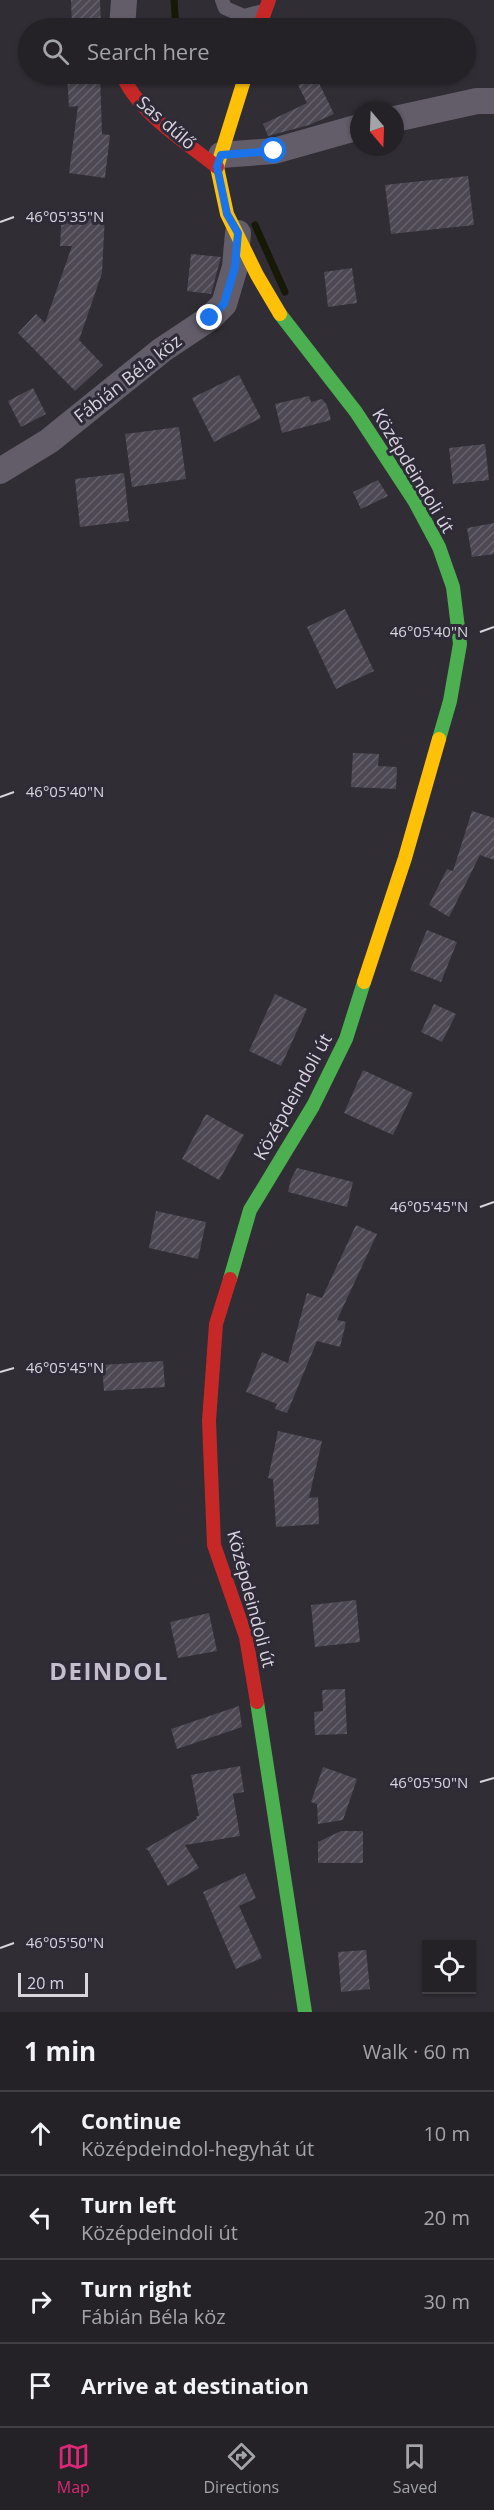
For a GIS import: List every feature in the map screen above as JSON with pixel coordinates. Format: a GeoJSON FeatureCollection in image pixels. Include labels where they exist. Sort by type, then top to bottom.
{"type":"FeatureCollection","features":[{"type":"Feature","properties":{"kind":"street"},"geometry":{"type":"LineString","coordinates":[[123,18],[124,0]]}},
{"type":"Feature","properties":{"kind":"street","name":"Sas dűlő"},"geometry":{"type":"LineString","coordinates":[[125,84],[134,96],[219,161]]}},
{"type":"Feature","properties":{"kind":"street"},"geometry":{"type":"LineString","coordinates":[[243,84],[219,161],[274,151],[350,130]]}},
{"type":"Feature","properties":{"kind":"street"},"geometry":{"type":"LineString","coordinates":[[404,117],[477,101],[494,101]]}},
{"type":"Feature","properties":{"kind":"street","name":"Középdeindoli út"},"geometry":{"type":"LineString","coordinates":[[219,161],[227,214],[257,275],[282,316],[356,412],[419,511],[439,547],[453,587],[460,644],[450,701],[405,858],[346,1039],[313,1106],[250,1210],[216,1324],[209,1421],[214,1545],[246,1637],[275,1807],[305,2012]]}},
{"type":"Feature","properties":{"kind":"street","name":"Fábián Béla köz"},"geometry":{"type":"LineString","coordinates":[[0,471],[49,441],[162,350],[210,318],[224,304],[235,267],[238,233]]}},
{"type":"Feature","properties":{"kind":"lane"},"geometry":{"type":"LineString","coordinates":[[222,0],[225,8],[244,16],[267,5]]}},
{"type":"Feature","properties":{"kind":"building"},"geometry":{"type":"Polygon","coordinates":[[[71,0],[100,0],[101,18],[72,18],[71,0]]]}},
{"type":"Feature","properties":{"kind":"building"},"geometry":{"type":"Polygon","coordinates":[[[68,84],[100,84],[102,134],[110,135],[105,178],[69,173],[78,106],[69,107],[68,84]]]}},
{"type":"Feature","properties":{"kind":"building"},"geometry":{"type":"Polygon","coordinates":[[[319,84],[334,114],[309,125],[268,136],[263,124],[307,103],[298,85],[319,84]]]}},
{"type":"Feature","properties":{"kind":"building"},"geometry":{"type":"Polygon","coordinates":[[[468,176],[474,225],[391,234],[385,185],[468,176]]]}},
{"type":"Feature","properties":{"kind":"building"},"geometry":{"type":"Polygon","coordinates":[[[62,212],[105,214],[102,273],[79,340],[103,365],[75,391],[18,333],[36,314],[45,323],[72,246],[60,246],[62,212]]]}},
{"type":"Feature","properties":{"kind":"building"},"geometry":{"type":"Polygon","coordinates":[[[191,254],[221,257],[211,294],[187,291],[191,254]]]}},
{"type":"Feature","properties":{"kind":"building"},"geometry":{"type":"Polygon","coordinates":[[[352,268],[357,303],[328,307],[324,272],[352,268]]]}},
{"type":"Feature","properties":{"kind":"building"},"geometry":{"type":"Polygon","coordinates":[[[239,375],[261,418],[214,442],[192,398],[239,375]]]}},
{"type":"Feature","properties":{"kind":"building"},"geometry":{"type":"Polygon","coordinates":[[[33,388],[46,414],[21,427],[8,401],[33,388]]]}},
{"type":"Feature","properties":{"kind":"building"},"geometry":{"type":"Polygon","coordinates":[[[309,396],[311,402],[322,399],[327,405],[331,420],[282,433],[275,404],[309,396]]]}},
{"type":"Feature","properties":{"kind":"building"},"geometry":{"type":"Polygon","coordinates":[[[179,427],[186,479],[132,487],[125,434],[179,427]]]}},
{"type":"Feature","properties":{"kind":"building"},"geometry":{"type":"Polygon","coordinates":[[[485,444],[489,480],[453,484],[449,448],[485,444]]]}},
{"type":"Feature","properties":{"kind":"building"},"geometry":{"type":"Polygon","coordinates":[[[124,473],[129,521],[80,527],[75,479],[124,473]]]}},
{"type":"Feature","properties":{"kind":"building"},"geometry":{"type":"Polygon","coordinates":[[[378,480],[388,496],[361,509],[353,492],[378,480]]]}},
{"type":"Feature","properties":{"kind":"building"},"geometry":{"type":"Polygon","coordinates":[[[494,523],[494,554],[472,557],[467,528],[494,523]]]}},
{"type":"Feature","properties":{"kind":"building"},"geometry":{"type":"Polygon","coordinates":[[[345,609],[374,671],[336,689],[307,627],[345,609]]]}},
{"type":"Feature","properties":{"kind":"building"},"geometry":{"type":"Polygon","coordinates":[[[353,753],[379,754],[378,766],[397,767],[396,789],[351,787],[353,753]]]}},
{"type":"Feature","properties":{"kind":"building"},"geometry":{"type":"Polygon","coordinates":[[[472,811],[494,818],[494,860],[480,855],[449,917],[429,905],[447,869],[453,871],[472,811]]]}},
{"type":"Feature","properties":{"kind":"building"},"geometry":{"type":"Polygon","coordinates":[[[427,930],[457,942],[441,982],[410,970],[427,930]]]}},
{"type":"Feature","properties":{"kind":"building"},"geometry":{"type":"Polygon","coordinates":[[[275,994],[307,1009],[281,1066],[249,1051],[275,994]]]}},
{"type":"Feature","properties":{"kind":"building"},"geometry":{"type":"Polygon","coordinates":[[[434,1004],[456,1014],[442,1042],[421,1032],[434,1004]]]}},
{"type":"Feature","properties":{"kind":"building"},"geometry":{"type":"Polygon","coordinates":[[[363,1070],[413,1093],[393,1135],[344,1113],[363,1070]]]}},
{"type":"Feature","properties":{"kind":"building"},"geometry":{"type":"Polygon","coordinates":[[[206,1114],[244,1135],[219,1180],[182,1159],[206,1114]]]}},
{"type":"Feature","properties":{"kind":"building"},"geometry":{"type":"Polygon","coordinates":[[[297,1168],[353,1182],[347,1207],[288,1192],[297,1168]]]}},
{"type":"Feature","properties":{"kind":"building"},"geometry":{"type":"Polygon","coordinates":[[[156,1211],[206,1222],[198,1259],[149,1248],[156,1211]]]}},
{"type":"Feature","properties":{"kind":"building"},"geometry":{"type":"Polygon","coordinates":[[[356,1225],[377,1234],[337,1320],[346,1322],[340,1347],[317,1341],[287,1413],[275,1409],[277,1404],[246,1392],[262,1352],[288,1363],[307,1293],[322,1298],[356,1225]]]}},
{"type":"Feature","properties":{"kind":"building"},"geometry":{"type":"Polygon","coordinates":[[[163,1361],[165,1387],[104,1391],[102,1365],[163,1361]]]}},
{"type":"Feature","properties":{"kind":"building"},"geometry":{"type":"Polygon","coordinates":[[[278,1431],[322,1441],[309,1498],[318,1497],[319,1524],[276,1527],[273,1479],[268,1478],[278,1431]]]}},
{"type":"Feature","properties":{"kind":"building"},"geometry":{"type":"Polygon","coordinates":[[[356,1600],[360,1642],[315,1647],[311,1605],[356,1600]]]}},
{"type":"Feature","properties":{"kind":"building"},"geometry":{"type":"Polygon","coordinates":[[[209,1613],[217,1651],[178,1658],[170,1622],[209,1613]]]}},
{"type":"Feature","properties":{"kind":"building"},"geometry":{"type":"Polygon","coordinates":[[[345,1689],[347,1734],[315,1735],[314,1712],[323,1711],[322,1690],[345,1689]]]}},
{"type":"Feature","properties":{"kind":"building"},"geometry":{"type":"Polygon","coordinates":[[[239,1706],[242,1727],[177,1749],[171,1729],[239,1706]]]}},
{"type":"Feature","properties":{"kind":"building"},"geometry":{"type":"Polygon","coordinates":[[[240,1766],[244,1792],[233,1794],[240,1836],[185,1845],[199,1868],[168,1886],[148,1850],[145,1849],[199,1816],[191,1775],[240,1766]]]}},
{"type":"Feature","properties":{"kind":"building"},"geometry":{"type":"Polygon","coordinates":[[[323,1767],[357,1779],[343,1820],[318,1824],[317,1804],[311,1802],[323,1767]]]}},
{"type":"Feature","properties":{"kind":"building"},"geometry":{"type":"Polygon","coordinates":[[[341,1831],[363,1831],[363,1863],[318,1863],[318,1842],[341,1831]]]}},
{"type":"Feature","properties":{"kind":"building"},"geometry":{"type":"Polygon","coordinates":[[[245,1873],[256,1898],[239,1906],[262,1958],[236,1969],[203,1892],[245,1873]]]}},
{"type":"Feature","properties":{"kind":"building"},"geometry":{"type":"Polygon","coordinates":[[[366,1950],[370,1989],[341,1992],[338,1952],[366,1950]]]}},
{"type":"Feature","properties":{"kind":"waterway"},"geometry":{"type":"LineString","coordinates":[[174,0],[175,18]]}},
{"type":"Feature","properties":{"kind":"waterway"},"geometry":{"type":"LineString","coordinates":[[255,225],[285,292]]}},
{"type":"Feature","properties":{"kind":"traffic: fast"},"geometry":{"type":"LineString","coordinates":[[280,314],[356,412],[415,502],[439,547],[453,587],[460,644],[450,701],[439,739]]}},
{"type":"Feature","properties":{"kind":"traffic: fast"},"geometry":{"type":"LineString","coordinates":[[230,1279],[250,1210],[313,1106],[346,1039],[364,982]]}},
{"type":"Feature","properties":{"kind":"traffic: fast"},"geometry":{"type":"LineString","coordinates":[[257,1702],[305,2012]]}},
{"type":"Feature","properties":{"kind":"traffic: slow"},"geometry":{"type":"LineString","coordinates":[[243,84],[217,167],[227,214],[257,275],[280,314]]}},
{"type":"Feature","properties":{"kind":"traffic: slow"},"geometry":{"type":"LineString","coordinates":[[364,982],[405,858],[439,739]]}},
{"type":"Feature","properties":{"kind":"traffic: jam"},"geometry":{"type":"LineString","coordinates":[[263,18],[269,0]]}},
{"type":"Feature","properties":{"kind":"traffic: jam"},"geometry":{"type":"LineString","coordinates":[[127,84],[150,114],[217,167]]}},
{"type":"Feature","properties":{"kind":"traffic: jam"},"geometry":{"type":"LineString","coordinates":[[230,1279],[216,1324],[209,1421],[214,1545],[246,1637],[257,1702]]}},
{"type":"Feature","properties":{"kind":"district","name":"DEINDOL"},"geometry":{"type":"Point","coordinates":[109,1672]}},
{"type":"Feature","properties":{"kind":"route"},"geometry":{"type":"LineString","coordinates":[[210,318],[224,304],[235,267],[238,233],[227,214],[217,167],[221,155],[274,151]]}}]}
